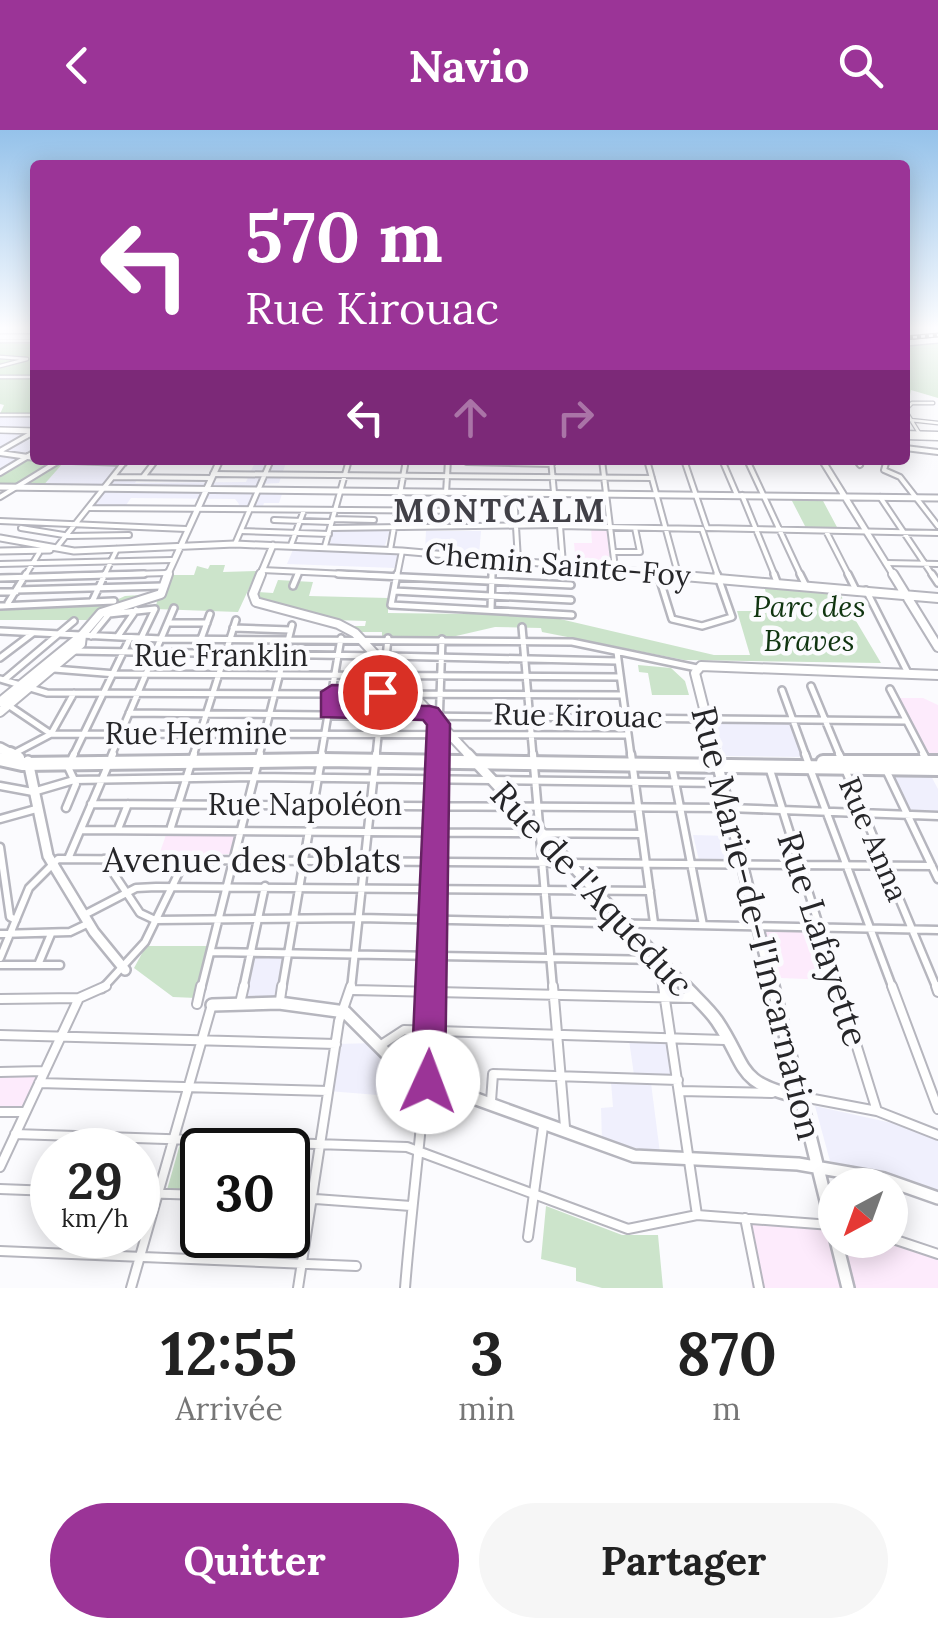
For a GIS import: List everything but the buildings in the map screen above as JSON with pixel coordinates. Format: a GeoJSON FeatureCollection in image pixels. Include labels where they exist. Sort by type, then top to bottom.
{"type":"FeatureCollection","features":[{"type":"Feature","properties":{"kind":"main road"},"geometry":{"type":"LineString","coordinates":[[1,431],[30,431]]}},
{"type":"Feature","properties":{"kind":"main road"},"geometry":{"type":"LineString","coordinates":[[910,437],[938,437]]}},
{"type":"Feature","properties":{"kind":"main road"},"geometry":{"type":"LineString","coordinates":[[24,687],[79,643],[101,613],[157,596],[218,465]]}},
{"type":"Feature","properties":{"kind":"main road"},"geometry":{"type":"LineString","coordinates":[[825,465],[938,648]]}},
{"type":"Feature","properties":{"kind":"main road"},"geometry":{"type":"LineString","coordinates":[[0,486],[938,498]]}},
{"type":"Feature","properties":{"kind":"main road"},"geometry":{"type":"LineString","coordinates":[[0,538],[54,549]]}},
{"type":"Feature","properties":{"kind":"main road"},"geometry":{"type":"LineString","coordinates":[[273,545],[253,598],[263,607],[344,626],[360,638]]}},
{"type":"Feature","properties":{"kind":"main road","name":"Chemin Sainte-Foy"},"geometry":{"type":"LineString","coordinates":[[54,549],[325,546],[938,598]]}},
{"type":"Feature","properties":{"kind":"main road"},"geometry":{"type":"LineString","coordinates":[[0,552],[39,553],[54,549]]}},
{"type":"Feature","properties":{"kind":"main road","name":"Rue de l'Aqueduc"},"geometry":{"type":"LineString","coordinates":[[360,638],[430,713],[443,734],[474,762],[718,1022],[750,1081],[779,1094]]}},
{"type":"Feature","properties":{"kind":"main road"},"geometry":{"type":"LineString","coordinates":[[0,712],[3,703],[79,643]]}},
{"type":"Feature","properties":{"kind":"main road"},"geometry":{"type":"LineString","coordinates":[[697,668],[908,671],[938,675]]}},
{"type":"Feature","properties":{"kind":"main road","name":"Rue Marie-de-l'Incarnation"},"geometry":{"type":"LineString","coordinates":[[697,668],[818,1168]]}},
{"type":"Feature","properties":{"kind":"main road"},"geometry":{"type":"LineString","coordinates":[[3,754],[28,762],[322,760],[935,768]]}},
{"type":"Feature","properties":{"kind":"main road"},"geometry":{"type":"LineString","coordinates":[[28,762],[52,862],[86,919],[125,970]]}},
{"type":"Feature","properties":{"kind":"main road"},"geometry":{"type":"LineString","coordinates":[[632,764],[769,768],[809,765]]}},
{"type":"Feature","properties":{"kind":"main road"},"geometry":{"type":"LineString","coordinates":[[844,765],[935,768]]}},
{"type":"Feature","properties":{"kind":"main road"},"geometry":{"type":"LineString","coordinates":[[212,1005],[279,1004],[345,1012],[407,1074],[634,1156],[818,1168]]}},
{"type":"Feature","properties":{"kind":"main road"},"geometry":{"type":"LineString","coordinates":[[779,1094],[800,1097]]}},
{"type":"Feature","properties":{"kind":"main road"},"geometry":{"type":"LineString","coordinates":[[908,1188],[938,1198]]}},
{"type":"Feature","properties":{"kind":"main road","name":"Rue Marie-de-l'Incarnation"},"geometry":{"type":"LineString","coordinates":[[840,1258],[848,1288]]}},
{"type":"Feature","properties":{"kind":"street"},"geometry":{"type":"LineString","coordinates":[[910,406],[933,403]]}},
{"type":"Feature","properties":{"kind":"street"},"geometry":{"type":"LineString","coordinates":[[0,415],[30,415]]}},
{"type":"Feature","properties":{"kind":"street"},"geometry":{"type":"LineString","coordinates":[[910,420],[938,423]]}},
{"type":"Feature","properties":{"kind":"street"},"geometry":{"type":"LineString","coordinates":[[910,422],[922,437]]}},
{"type":"Feature","properties":{"kind":"street"},"geometry":{"type":"LineString","coordinates":[[0,452],[30,434]]}},
{"type":"Feature","properties":{"kind":"street"},"geometry":{"type":"LineString","coordinates":[[910,449],[938,452]]}},
{"type":"Feature","properties":{"kind":"street"},"geometry":{"type":"LineString","coordinates":[[0,452],[30,457]]}},
{"type":"Feature","properties":{"kind":"street"},"geometry":{"type":"LineString","coordinates":[[0,473],[30,455]]}},
{"type":"Feature","properties":{"kind":"street"},"geometry":{"type":"LineString","coordinates":[[1,495],[53,465]]}},
{"type":"Feature","properties":{"kind":"street"},"geometry":{"type":"LineString","coordinates":[[54,549],[70,536],[122,465]]}},
{"type":"Feature","properties":{"kind":"street"},"geometry":{"type":"LineString","coordinates":[[143,477],[152,465]]}},
{"type":"Feature","properties":{"kind":"street"},"geometry":{"type":"LineString","coordinates":[[235,544],[269,465]]}},
{"type":"Feature","properties":{"kind":"street"},"geometry":{"type":"LineString","coordinates":[[325,546],[348,465]]}},
{"type":"Feature","properties":{"kind":"street"},"geometry":{"type":"LineString","coordinates":[[390,550],[405,465]]}},
{"type":"Feature","properties":{"kind":"street"},"geometry":{"type":"LineString","coordinates":[[446,492],[448,465]]}},
{"type":"Feature","properties":{"kind":"street"},"geometry":{"type":"LineString","coordinates":[[552,465],[563,564]]}},
{"type":"Feature","properties":{"kind":"street"},"geometry":{"type":"LineString","coordinates":[[603,465],[615,568]]}},
{"type":"Feature","properties":{"kind":"street"},"geometry":{"type":"LineString","coordinates":[[648,465],[678,574]]}},
{"type":"Feature","properties":{"kind":"street"},"geometry":{"type":"LineString","coordinates":[[658,572],[669,616],[702,626],[728,620],[734,614],[685,465]]}},
{"type":"Feature","properties":{"kind":"street"},"geometry":{"type":"LineString","coordinates":[[725,465],[777,582]]}},
{"type":"Feature","properties":{"kind":"street"},"geometry":{"type":"LineString","coordinates":[[750,465],[806,584]]}},
{"type":"Feature","properties":{"kind":"street"},"geometry":{"type":"LineString","coordinates":[[274,520],[394,529],[515,525],[904,532],[938,528],[900,477],[884,470],[885,465]]}},
{"type":"Feature","properties":{"kind":"street"},"geometry":{"type":"LineString","coordinates":[[113,477],[346,474],[652,478]]}},
{"type":"Feature","properties":{"kind":"street"},"geometry":{"type":"LineString","coordinates":[[474,525],[475,493]]}},
{"type":"Feature","properties":{"kind":"street"},"geometry":{"type":"LineString","coordinates":[[514,493],[518,560]]}},
{"type":"Feature","properties":{"kind":"street"},"geometry":{"type":"LineString","coordinates":[[880,497],[938,584]]}},
{"type":"Feature","properties":{"kind":"street"},"geometry":{"type":"LineString","coordinates":[[90,508],[474,511]]}},
{"type":"Feature","properties":{"kind":"street"},"geometry":{"type":"LineString","coordinates":[[291,545],[304,510]]}},
{"type":"Feature","properties":{"kind":"street"},"geometry":{"type":"LineString","coordinates":[[241,531],[295,532],[374,520]]}},
{"type":"Feature","properties":{"kind":"street"},"geometry":{"type":"LineString","coordinates":[[0,521],[186,530]]}},
{"type":"Feature","properties":{"kind":"street"},"geometry":{"type":"LineString","coordinates":[[21,528],[70,536],[129,535]]}},
{"type":"Feature","properties":{"kind":"street"},"geometry":{"type":"LineString","coordinates":[[613,552],[640,552],[634,528]]}},
{"type":"Feature","properties":{"kind":"street"},"geometry":{"type":"LineString","coordinates":[[826,531],[855,588]]}},
{"type":"Feature","properties":{"kind":"street"},"geometry":{"type":"LineString","coordinates":[[92,602],[117,548]]}},
{"type":"Feature","properties":{"kind":"street"},"geometry":{"type":"LineString","coordinates":[[402,551],[392,605],[572,615]]}},
{"type":"Feature","properties":{"kind":"street"},"geometry":{"type":"LineString","coordinates":[[3,606],[39,553]]}},
{"type":"Feature","properties":{"kind":"street"},"geometry":{"type":"LineString","coordinates":[[492,610],[493,558]]}},
{"type":"Feature","properties":{"kind":"street"},"geometry":{"type":"LineString","coordinates":[[0,564],[172,560]]}},
{"type":"Feature","properties":{"kind":"street"},"geometry":{"type":"LineString","coordinates":[[886,563],[938,564]]}},
{"type":"Feature","properties":{"kind":"street"},"geometry":{"type":"LineString","coordinates":[[262,570],[571,585]]}},
{"type":"Feature","properties":{"kind":"street"},"geometry":{"type":"LineString","coordinates":[[293,586],[299,572]]}},
{"type":"Feature","properties":{"kind":"street"},"geometry":{"type":"LineString","coordinates":[[0,578],[167,573]]}},
{"type":"Feature","properties":{"kind":"street"},"geometry":{"type":"LineString","coordinates":[[0,592],[163,586]]}},
{"type":"Feature","properties":{"kind":"street"},"geometry":{"type":"LineString","coordinates":[[866,590],[908,671]]}},
{"type":"Feature","properties":{"kind":"street"},"geometry":{"type":"LineString","coordinates":[[394,591],[572,600]]}},
{"type":"Feature","properties":{"kind":"street"},"geometry":{"type":"LineString","coordinates":[[3,606],[114,601]]}},
{"type":"Feature","properties":{"kind":"street"},"geometry":{"type":"LineString","coordinates":[[68,859],[174,608]]}},
{"type":"Feature","properties":{"kind":"street"},"geometry":{"type":"LineString","coordinates":[[79,643],[106,615],[155,609],[141,638]]}},
{"type":"Feature","properties":{"kind":"street"},"geometry":{"type":"LineString","coordinates":[[117,637],[136,610]]}},
{"type":"Feature","properties":{"kind":"street"},"geometry":{"type":"LineString","coordinates":[[201,639],[210,614]]}},
{"type":"Feature","properties":{"kind":"street"},"geometry":{"type":"LineString","coordinates":[[2,680],[63,634],[74,620]]}},
{"type":"Feature","properties":{"kind":"street"},"geometry":{"type":"LineString","coordinates":[[170,828],[236,620]]}},
{"type":"Feature","properties":{"kind":"street"},"geometry":{"type":"LineString","coordinates":[[168,624],[206,622]]}},
{"type":"Feature","properties":{"kind":"street"},"geometry":{"type":"LineString","coordinates":[[198,1004],[291,627],[233,628]]}},
{"type":"Feature","properties":{"kind":"street"},"geometry":{"type":"LineString","coordinates":[[522,627],[565,1133]]}},
{"type":"Feature","properties":{"kind":"street"},"geometry":{"type":"LineString","coordinates":[[1,631],[63,634],[79,643],[117,637],[585,642],[697,668]]}},
{"type":"Feature","properties":{"kind":"street"},"geometry":{"type":"LineString","coordinates":[[0,658],[34,632]]}},
{"type":"Feature","properties":{"kind":"street"},"geometry":{"type":"LineString","coordinates":[[66,808],[74,780],[72,761],[130,638]]}},
{"type":"Feature","properties":{"kind":"street"},"geometry":{"type":"LineString","coordinates":[[279,1004],[341,638]]}},
{"type":"Feature","properties":{"kind":"street"},"geometry":{"type":"LineString","coordinates":[[298,1288],[336,1044],[352,990],[388,638]]}},
{"type":"Feature","properties":{"kind":"street"},"geometry":{"type":"LineString","coordinates":[[439,724],[442,640]]}},
{"type":"Feature","properties":{"kind":"street","name":"Rue Franklin"},"geometry":{"type":"LineString","coordinates":[[79,643],[120,655],[376,656]]}},
{"type":"Feature","properties":{"kind":"street"},"geometry":{"type":"LineString","coordinates":[[617,652],[654,924]]}},
{"type":"Feature","properties":{"kind":"street"},"geometry":{"type":"LineString","coordinates":[[52,668],[146,674],[334,673],[442,657],[617,661]]}},
{"type":"Feature","properties":{"kind":"street"},"geometry":{"type":"LineString","coordinates":[[387,667],[441,674],[620,677]]}},
{"type":"Feature","properties":{"kind":"street"},"geometry":{"type":"LineString","coordinates":[[2,680],[74,693],[622,695]]}},
{"type":"Feature","properties":{"kind":"street","name":"Rue Anna"},"geometry":{"type":"LineString","coordinates":[[811,686],[938,992]]}},
{"type":"Feature","properties":{"kind":"street"},"geometry":{"type":"LineString","coordinates":[[782,690],[938,1109]]}},
{"type":"Feature","properties":{"kind":"street"},"geometry":{"type":"LineString","coordinates":[[890,690],[935,768]]}},
{"type":"Feature","properties":{"kind":"street"},"geometry":{"type":"LineString","coordinates":[[3,703],[51,734],[74,693]]}},
{"type":"Feature","properties":{"kind":"street","name":"Rue Kirouac"},"geometry":{"type":"LineString","coordinates":[[129,713],[380,712],[906,721]]}},
{"type":"Feature","properties":{"kind":"street","name":"Rue Hermine"},"geometry":{"type":"LineString","coordinates":[[3,754],[51,734],[627,735]]}},
{"type":"Feature","properties":{"kind":"street"},"geometry":{"type":"LineString","coordinates":[[404,1288],[416,1150],[428,1082],[438,780],[443,734]]}},
{"type":"Feature","properties":{"kind":"street"},"geometry":{"type":"LineString","coordinates":[[672,766],[703,925]]}},
{"type":"Feature","properties":{"kind":"street","name":"Rue Lafayette"},"geometry":{"type":"LineString","coordinates":[[769,768],[877,1111]]}},
{"type":"Feature","properties":{"kind":"street"},"geometry":{"type":"LineString","coordinates":[[885,769],[938,878]]}},
{"type":"Feature","properties":{"kind":"street"},"geometry":{"type":"LineString","coordinates":[[0,786],[33,792],[74,780],[255,778],[722,783]]}},
{"type":"Feature","properties":{"kind":"street","name":"Rue Napoléon"},"geometry":{"type":"LineString","coordinates":[[92,804],[728,808],[938,816]]}},
{"type":"Feature","properties":{"kind":"street"},"geometry":{"type":"LineString","coordinates":[[118,829],[128,804]]}},
{"type":"Feature","properties":{"kind":"street"},"geometry":{"type":"LineString","coordinates":[[0,820],[36,808]]}},
{"type":"Feature","properties":{"kind":"street"},"geometry":{"type":"LineString","coordinates":[[81,830],[243,828],[642,834]]}},
{"type":"Feature","properties":{"kind":"street"},"geometry":{"type":"LineString","coordinates":[[0,847],[10,917],[16,920]]}},
{"type":"Feature","properties":{"kind":"street"},"geometry":{"type":"LineString","coordinates":[[0,999],[80,998],[103,992],[125,970],[178,887],[186,858]]}},
{"type":"Feature","properties":{"kind":"street","name":"Avenue des Oblats"},"geometry":{"type":"LineString","coordinates":[[52,862],[305,858],[932,866]]}},
{"type":"Feature","properties":{"kind":"street"},"geometry":{"type":"LineString","coordinates":[[104,860],[142,916],[155,920],[358,918],[938,930]]}},
{"type":"Feature","properties":{"kind":"street"},"geometry":{"type":"LineString","coordinates":[[52,862],[43,867],[0,962],[60,965]]}},
{"type":"Feature","properties":{"kind":"street"},"geometry":{"type":"LineString","coordinates":[[240,1003],[265,886]]}},
{"type":"Feature","properties":{"kind":"street"},"geometry":{"type":"LineString","coordinates":[[0,934],[70,932],[136,888],[650,891]]}},
{"type":"Feature","properties":{"kind":"street"},"geometry":{"type":"LineString","coordinates":[[38,965],[51,934]]}},
{"type":"Feature","properties":{"kind":"street"},"geometry":{"type":"LineString","coordinates":[[212,952],[659,960],[697,1215]]}},
{"type":"Feature","properties":{"kind":"street"},"geometry":{"type":"LineString","coordinates":[[352,990],[695,998]]}},
{"type":"Feature","properties":{"kind":"street"},"geometry":{"type":"LineString","coordinates":[[0,1167],[80,998]]}},
{"type":"Feature","properties":{"kind":"street"},"geometry":{"type":"LineString","coordinates":[[180,1194],[160,1194],[212,1005]]}},
{"type":"Feature","properties":{"kind":"street"},"geometry":{"type":"LineString","coordinates":[[379,1047],[399,1031],[430,1030],[725,1040]]}},
{"type":"Feature","properties":{"kind":"street"},"geometry":{"type":"LineString","coordinates":[[0,1035],[336,1044]]}},
{"type":"Feature","properties":{"kind":"street"},"geometry":{"type":"LineString","coordinates":[[0,1072],[44,1071]]}},
{"type":"Feature","properties":{"kind":"street"},"geometry":{"type":"LineString","coordinates":[[491,1104],[493,1074],[678,1080]]}},
{"type":"Feature","properties":{"kind":"street"},"geometry":{"type":"LineString","coordinates":[[39,1083],[328,1091]]}},
{"type":"Feature","properties":{"kind":"street"},"geometry":{"type":"LineString","coordinates":[[680,1091],[779,1094]]}},
{"type":"Feature","properties":{"kind":"street"},"geometry":{"type":"LineString","coordinates":[[800,1097],[877,1111],[938,1135]]}},
{"type":"Feature","properties":{"kind":"street"},"geometry":{"type":"LineString","coordinates":[[0,1112],[26,1112]]}},
{"type":"Feature","properties":{"kind":"street"},"geometry":{"type":"LineString","coordinates":[[528,1237],[543,1124]]}},
{"type":"Feature","properties":{"kind":"street"},"geometry":{"type":"LineString","coordinates":[[16,1134],[416,1150],[628,1228],[697,1215],[818,1229]]}},
{"type":"Feature","properties":{"kind":"street"},"geometry":{"type":"LineString","coordinates":[[0,1189],[30,1190]]}},
{"type":"Feature","properties":{"kind":"street"},"geometry":{"type":"LineString","coordinates":[[313,1198],[411,1206]]}},
{"type":"Feature","properties":{"kind":"street"},"geometry":{"type":"LineString","coordinates":[[745,1218],[758,1288]]}},
{"type":"Feature","properties":{"kind":"street"},"geometry":{"type":"LineString","coordinates":[[908,1244],[938,1254]]}},
{"type":"Feature","properties":{"kind":"street"},"geometry":{"type":"LineString","coordinates":[[0,1251],[30,1252]]}},
{"type":"Feature","properties":{"kind":"street"},"geometry":{"type":"LineString","coordinates":[[160,1257],[356,1266]]}},
{"type":"Feature","properties":{"kind":"street"},"geometry":{"type":"LineString","coordinates":[[132,1288],[140,1258]]}},
{"type":"Feature","properties":{"kind":"shaded area"},"geometry":{"type":"Polygon","coordinates":[[[0,414],[30,414],[30,460],[0,473],[0,414]]]}},
{"type":"Feature","properties":{"kind":"shaded area"},"geometry":{"type":"Polygon","coordinates":[[[44,465],[122,465],[114,477],[138,477],[135,483],[246,482],[254,465],[285,465],[279,483],[261,484],[258,490],[283,491],[279,503],[264,503],[261,513],[235,513],[239,504],[235,499],[131,498],[124,508],[90,508],[103,490],[41,488],[44,465]]]}},
{"type":"Feature","properties":{"kind":"shaded area"},"geometry":{"type":"Polygon","coordinates":[[[591,528],[607,529],[610,566],[576,563],[574,543],[592,543],[591,528]]]}},
{"type":"Feature","properties":{"kind":"shaded area"},"geometry":{"type":"Polygon","coordinates":[[[333,530],[390,531],[384,548],[330,544],[333,530]]]}},
{"type":"Feature","properties":{"kind":"shaded area"},"geometry":{"type":"Polygon","coordinates":[[[426,531],[481,531],[479,555],[425,550],[426,531]]]}},
{"type":"Feature","properties":{"kind":"shaded area"},"geometry":{"type":"Polygon","coordinates":[[[294,547],[398,553],[395,568],[287,564],[294,547]]]}},
{"type":"Feature","properties":{"kind":"shaded area"},"geometry":{"type":"Polygon","coordinates":[[[898,698],[923,698],[938,705],[938,759],[930,758],[898,698]]]}},
{"type":"Feature","properties":{"kind":"shaded area"},"geometry":{"type":"Polygon","coordinates":[[[714,721],[790,723],[803,757],[724,756],[714,721]]]}},
{"type":"Feature","properties":{"kind":"shaded area"},"geometry":{"type":"Polygon","coordinates":[[[892,774],[930,774],[938,789],[938,812],[909,810],[892,774]]]}},
{"type":"Feature","properties":{"kind":"shaded area"},"geometry":{"type":"Polygon","coordinates":[[[240,831],[234,854],[159,855],[167,832],[240,831]]]}},
{"type":"Feature","properties":{"kind":"shaded area"},"geometry":{"type":"Polygon","coordinates":[[[693,835],[728,836],[733,860],[699,860],[693,835]]]}},
{"type":"Feature","properties":{"kind":"shaded area"},"geometry":{"type":"Polygon","coordinates":[[[759,926],[819,928],[830,980],[781,978],[759,926]]]}},
{"type":"Feature","properties":{"kind":"shaded area"},"geometry":{"type":"Polygon","coordinates":[[[254,956],[283,956],[276,998],[244,999],[254,956]]]}},
{"type":"Feature","properties":{"kind":"shaded area"},"geometry":{"type":"Polygon","coordinates":[[[629,1040],[667,1042],[671,1074],[634,1075],[629,1040]]]}},
{"type":"Feature","properties":{"kind":"shaded area"},"geometry":{"type":"Polygon","coordinates":[[[376,1043],[393,1062],[390,1096],[328,1091],[336,1044],[376,1043]]]}},
{"type":"Feature","properties":{"kind":"shaded area"},"geometry":{"type":"Polygon","coordinates":[[[0,1076],[37,1076],[22,1108],[0,1108],[0,1076]]]}},
{"type":"Feature","properties":{"kind":"shaded area"},"geometry":{"type":"Polygon","coordinates":[[[611,1082],[651,1083],[660,1153],[602,1141],[601,1108],[613,1107],[611,1082]]]}},
{"type":"Feature","properties":{"kind":"shaded area"},"geometry":{"type":"Polygon","coordinates":[[[815,1106],[901,1125],[938,1141],[938,1193],[908,1184],[908,1168],[854,1168],[830,1161],[815,1106]]]}},
{"type":"Feature","properties":{"kind":"shaded area"},"geometry":{"type":"Polygon","coordinates":[[[745,1218],[818,1224],[818,1258],[908,1258],[908,1245],[938,1254],[938,1288],[752,1288],[745,1218]]]}},
{"type":"Feature","properties":{"kind":"green space"},"geometry":{"type":"Polygon","coordinates":[[[0,382],[30,382],[30,414],[0,414],[4,405],[0,404],[0,382]]]}},
{"type":"Feature","properties":{"kind":"green space"},"geometry":{"type":"Polygon","coordinates":[[[910,382],[938,382],[938,398],[911,390],[910,395],[910,382]]]}},
{"type":"Feature","properties":{"kind":"green space"},"geometry":{"type":"Polygon","coordinates":[[[26,457],[30,458],[30,465],[61,465],[41,488],[0,487],[0,473],[26,457]]]}},
{"type":"Feature","properties":{"kind":"green space"},"geometry":{"type":"Polygon","coordinates":[[[791,499],[822,499],[838,529],[806,528],[791,499]]]}},
{"type":"Feature","properties":{"kind":"green space"},"geometry":{"type":"Polygon","coordinates":[[[210,565],[225,565],[223,572],[257,571],[238,612],[155,609],[158,598],[166,595],[171,575],[194,575],[197,566],[208,569],[210,565]]]}},
{"type":"Feature","properties":{"kind":"green space","name":"Parc des Braves"},"geometry":{"type":"Polygon","coordinates":[[[278,580],[313,582],[309,596],[388,598],[388,613],[543,615],[714,655],[750,655],[737,611],[759,611],[768,604],[764,584],[837,589],[881,663],[684,660],[542,632],[541,628],[495,627],[443,639],[382,638],[382,632],[358,632],[352,626],[365,626],[366,621],[333,620],[258,597],[258,592],[273,593],[278,580]]]}},
{"type":"Feature","properties":{"kind":"green space"},"geometry":{"type":"Polygon","coordinates":[[[156,594],[95,612],[87,620],[0,620],[0,607],[112,602],[125,596],[156,594]]]}},
{"type":"Feature","properties":{"kind":"green space"},"geometry":{"type":"Polygon","coordinates":[[[638,665],[671,668],[685,681],[689,695],[652,695],[648,673],[639,672],[638,665]]]}},
{"type":"Feature","properties":{"kind":"green space"},"geometry":{"type":"Polygon","coordinates":[[[146,946],[209,946],[196,998],[173,997],[134,968],[146,946]]]}},
{"type":"Feature","properties":{"kind":"green space"},"geometry":{"type":"Polygon","coordinates":[[[180,1144],[180,1190],[167,1190],[180,1144]]]}},
{"type":"Feature","properties":{"kind":"green space"},"geometry":{"type":"Polygon","coordinates":[[[546,1206],[622,1235],[658,1235],[663,1288],[602,1288],[576,1281],[576,1268],[541,1259],[546,1206]]]}},
{"type":"Feature","properties":{"kind":"district","name":"MONTCALM"},"geometry":{"type":"Point","coordinates":[500,510]}},
{"type":"Feature","properties":{"kind":"route"},"geometry":{"type":"LineString","coordinates":[[380,692],[332,692],[329,712],[430,713],[439,724],[428,1082]]}}]}
